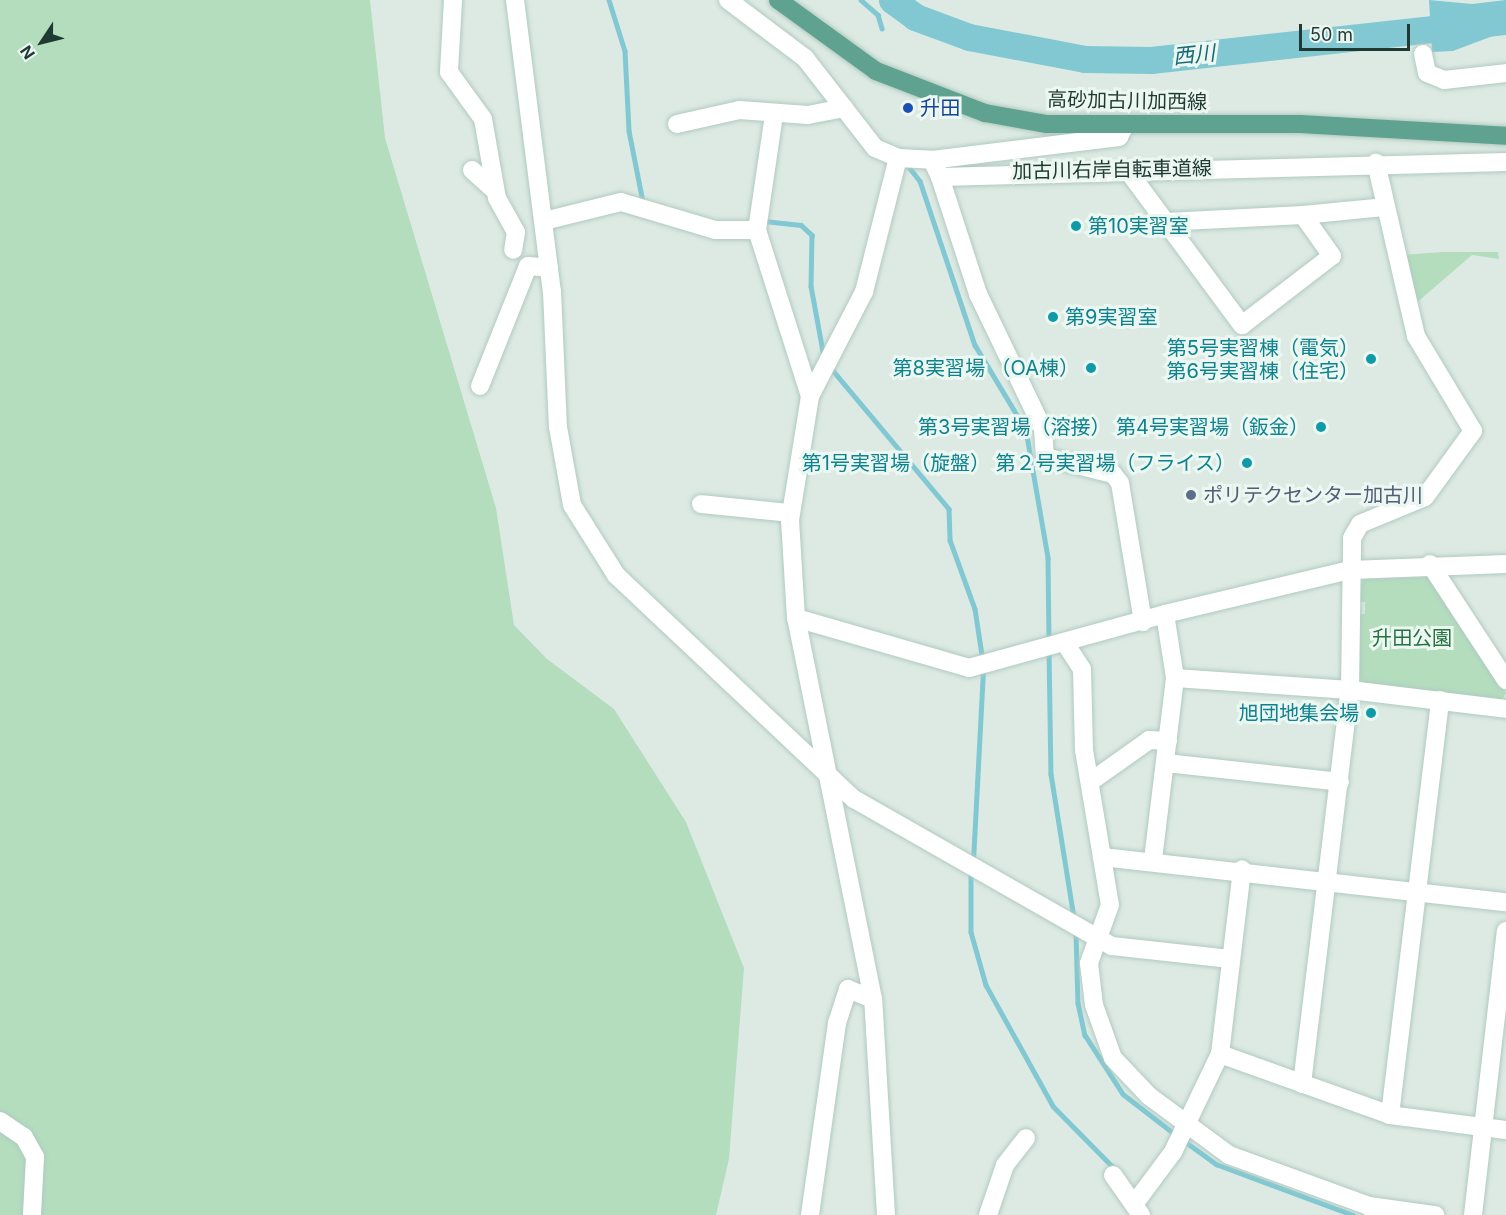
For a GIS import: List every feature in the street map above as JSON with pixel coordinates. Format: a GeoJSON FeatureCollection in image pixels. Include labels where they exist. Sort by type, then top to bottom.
{"type":"FeatureCollection","features":[{"type":"Feature","properties":{"kind":"main road","name":"高砂加古川加西線"},"geometry":{"type":"LineString","coordinates":[[778,0],[876,71],[919,91],[985,114],[1047,124],[1300,124],[1506,136]]}},
{"type":"Feature","properties":{"kind":"street"},"geometry":{"type":"LineString","coordinates":[[453,0],[449,72],[483,119],[495,191],[516,232],[513,250]]}},
{"type":"Feature","properties":{"kind":"street"},"geometry":{"type":"LineString","coordinates":[[515,0],[549,268],[558,427],[572,505],[616,575],[829,778],[854,798],[1075,920],[1112,946],[1230,959]]}},
{"type":"Feature","properties":{"kind":"street"},"geometry":{"type":"LineString","coordinates":[[728,0],[805,58],[875,148],[898,158],[932,160],[940,177],[978,294],[1043,429],[1046,457],[1113,474],[1120,483],[1143,622]]}},
{"type":"Feature","properties":{"kind":"street"},"geometry":{"type":"LineString","coordinates":[[1424,54],[1427,73],[1444,80],[1506,73]]}},
{"type":"Feature","properties":{"kind":"street"},"geometry":{"type":"LineString","coordinates":[[677,124],[739,110],[807,115],[844,108]]}},
{"type":"Feature","properties":{"kind":"street"},"geometry":{"type":"LineString","coordinates":[[773,122],[757,230],[810,396]]}},
{"type":"Feature","properties":{"kind":"street","name":"加古川右岸自転車道線"},"geometry":{"type":"LineString","coordinates":[[932,160],[1119,137],[1125,124]]}},
{"type":"Feature","properties":{"kind":"street"},"geometry":{"type":"LineString","coordinates":[[886,1215],[873,999],[796,618],[790,513],[810,396],[835,355],[864,292],[898,158]]}},
{"type":"Feature","properties":{"kind":"street","name":"加古川右岸自転車道線"},"geometry":{"type":"LineString","coordinates":[[940,177],[1376,163],[1506,162]]}},
{"type":"Feature","properties":{"kind":"street"},"geometry":{"type":"LineString","coordinates":[[1302,1084],[1350,690],[1352,538],[1360,524],[1425,497],[1473,431],[1416,336],[1384,207],[1376,163]]}},
{"type":"Feature","properties":{"kind":"street"},"geometry":{"type":"LineString","coordinates":[[472,170],[495,191]]}},
{"type":"Feature","properties":{"kind":"street"},"geometry":{"type":"LineString","coordinates":[[1128,171],[1242,325],[1332,256],[1303,215]]}},
{"type":"Feature","properties":{"kind":"street"},"geometry":{"type":"LineString","coordinates":[[544,221],[621,202],[715,230],[757,230]]}},
{"type":"Feature","properties":{"kind":"street"},"geometry":{"type":"LineString","coordinates":[[1167,222],[1303,215],[1384,207]]}},
{"type":"Feature","properties":{"kind":"street"},"geometry":{"type":"LineString","coordinates":[[480,386],[528,266],[549,268]]}},
{"type":"Feature","properties":{"kind":"street"},"geometry":{"type":"LineString","coordinates":[[701,504],[790,513]]}},
{"type":"Feature","properties":{"kind":"street"},"geometry":{"type":"LineString","coordinates":[[1430,564],[1506,680]]}},
{"type":"Feature","properties":{"kind":"street"},"geometry":{"type":"LineString","coordinates":[[796,618],[969,668],[991,665],[1041,652],[1165,614],[1350,570],[1430,564],[1506,564]]}},
{"type":"Feature","properties":{"kind":"street"},"geometry":{"type":"LineString","coordinates":[[1153,860],[1175,678],[1165,614]]}},
{"type":"Feature","properties":{"kind":"street"},"geometry":{"type":"LineString","coordinates":[[1065,644],[1082,669],[1090,782],[1110,905],[1089,963],[1094,1005],[1110,1050],[1130,1079],[1184,1125],[1229,1155],[1372,1210],[1435,1215]]}},
{"type":"Feature","properties":{"kind":"street"},"geometry":{"type":"LineString","coordinates":[[1175,678],[1350,690],[1506,708]]}},
{"type":"Feature","properties":{"kind":"street"},"geometry":{"type":"LineString","coordinates":[[1390,1115],[1440,700]]}},
{"type":"Feature","properties":{"kind":"street"},"geometry":{"type":"LineString","coordinates":[[1090,782],[1149,740],[1168,741]]}},
{"type":"Feature","properties":{"kind":"street"},"geometry":{"type":"LineString","coordinates":[[1166,763],[1340,782]]}},
{"type":"Feature","properties":{"kind":"street"},"geometry":{"type":"LineString","coordinates":[[1102,857],[1242,869],[1506,902]]}},
{"type":"Feature","properties":{"kind":"street"},"geometry":{"type":"LineString","coordinates":[[1113,1174],[1141,1203],[1175,1147],[1221,1054],[1242,869]]}},
{"type":"Feature","properties":{"kind":"street"},"geometry":{"type":"LineString","coordinates":[[1473,1215],[1503,975],[1506,932]]}},
{"type":"Feature","properties":{"kind":"street"},"geometry":{"type":"LineString","coordinates":[[810,1215],[837,1023],[848,989],[873,999]]}},
{"type":"Feature","properties":{"kind":"street"},"geometry":{"type":"LineString","coordinates":[[1221,1054],[1390,1115],[1506,1130]]}},
{"type":"Feature","properties":{"kind":"street"},"geometry":{"type":"LineString","coordinates":[[0,1121],[24,1137],[35,1157],[32,1215]]}},
{"type":"Feature","properties":{"kind":"street"},"geometry":{"type":"LineString","coordinates":[[988,1215],[1005,1165],[1026,1138]]}},
{"type":"Feature","properties":{"kind":"green space"},"geometry":{"type":"Polygon","coordinates":[[[0,0],[370,0],[385,138],[496,508],[514,625],[547,659],[614,709],[686,822],[744,968],[729,1159],[716,1215],[0,1215],[0,0]]]}},
{"type":"Feature","properties":{"kind":"green space"},"geometry":{"type":"Polygon","coordinates":[[[1498,252],[1499,259],[1472,255],[1414,305],[1402,255],[1498,252]]]}},
{"type":"Feature","properties":{"kind":"green space","name":"升田公園"},"geometry":{"type":"Polygon","coordinates":[[[1434,577],[1506,693],[1501,701],[1365,685],[1359,677],[1359,614],[1365,614],[1365,602],[1358,602],[1360,584],[1365,579],[1434,577]]]}},
{"type":"Feature","properties":{"kind":"water"},"geometry":{"type":"Polygon","coordinates":[[[1429,0],[1472,4],[1506,0],[1506,31],[1453,51],[1432,52],[1429,0]]]}},
{"type":"Feature","properties":{"kind":"waterway"},"geometry":{"type":"LineString","coordinates":[[609,0],[625,51],[629,131],[643,202]]}},
{"type":"Feature","properties":{"kind":"waterway"},"geometry":{"type":"LineString","coordinates":[[861,0],[878,15],[882,28]]}},
{"type":"Feature","properties":{"kind":"waterway","name":"西川"},"geometry":{"type":"LineString","coordinates":[[892,0],[915,17],[969,37],[1085,59],[1151,60],[1506,21]]}},
{"type":"Feature","properties":{"kind":"waterway"},"geometry":{"type":"LineString","coordinates":[[909,167],[920,181],[975,345],[1026,430],[1048,558],[1049,641]]}},
{"type":"Feature","properties":{"kind":"waterway"},"geometry":{"type":"LineString","coordinates":[[764,221],[801,225],[812,235],[811,286],[824,357]]}},
{"type":"Feature","properties":{"kind":"waterway"},"geometry":{"type":"LineString","coordinates":[[830,367],[949,509],[950,540],[975,609],[983,661]]}},
{"type":"Feature","properties":{"kind":"waterway"},"geometry":{"type":"LineString","coordinates":[[1049,650],[1051,774],[1074,918]]}},
{"type":"Feature","properties":{"kind":"waterway"},"geometry":{"type":"LineString","coordinates":[[973,861],[983,669]]}},
{"type":"Feature","properties":{"kind":"waterway"},"geometry":{"type":"LineString","coordinates":[[971,869],[971,932],[986,985],[1053,1106],[1115,1169]]}},
{"type":"Feature","properties":{"kind":"waterway"},"geometry":{"type":"LineString","coordinates":[[1076,933],[1078,1003],[1085,1035],[1123,1094],[1176,1135]]}},
{"type":"Feature","properties":{"kind":"waterway"},"geometry":{"type":"LineString","coordinates":[[1183,1140],[1216,1164],[1353,1215]]}},
{"type":"Feature","properties":{"kind":"place","name":"升田"},"geometry":{"type":"Point","coordinates":[908,108]}},
{"type":"Feature","properties":{"kind":"place","name":"第10実習室"},"geometry":{"type":"Point","coordinates":[1076,226]}},
{"type":"Feature","properties":{"kind":"place","name":"第9実習室"},"geometry":{"type":"Point","coordinates":[1053,317]}},
{"type":"Feature","properties":{"kind":"place","name":"第5号実習棟（電気） 第6号実習棟（住宅）"},"geometry":{"type":"Point","coordinates":[1371,359]}},
{"type":"Feature","properties":{"kind":"place","name":"第8実習場 （OA棟）"},"geometry":{"type":"Point","coordinates":[1091,368]}},
{"type":"Feature","properties":{"kind":"place","name":"第3号実習場（溶接） 第4号実習場（鈑金）"},"geometry":{"type":"Point","coordinates":[1321,427]}},
{"type":"Feature","properties":{"kind":"place","name":"第1号実習場（旋盤） 第２号実習場（フライス）"},"geometry":{"type":"Point","coordinates":[1247,463]}},
{"type":"Feature","properties":{"kind":"place","name":"ポリテクセンター加古川"},"geometry":{"type":"Point","coordinates":[1191,495]}},
{"type":"Feature","properties":{"kind":"place","name":"旭団地集会場"},"geometry":{"type":"Point","coordinates":[1371,713]}}]}
